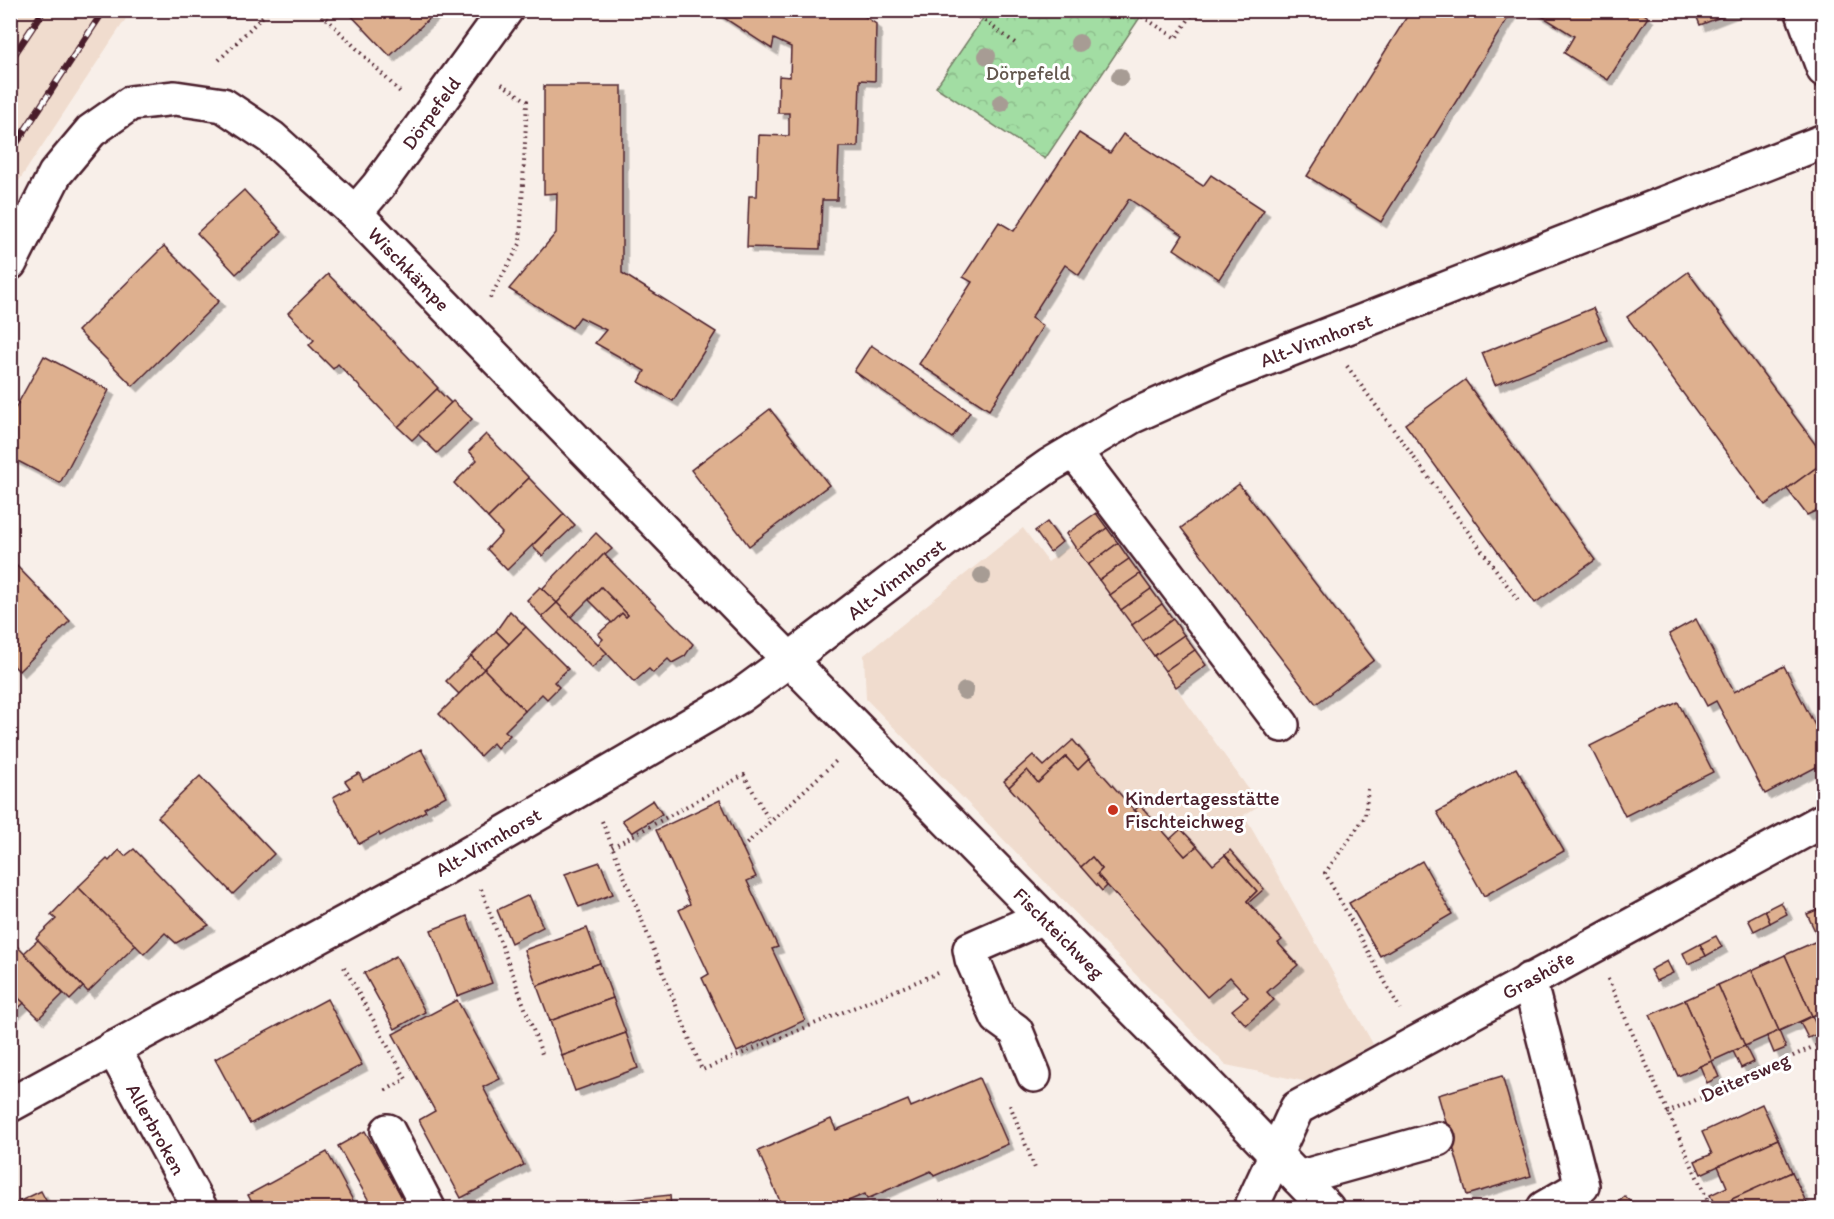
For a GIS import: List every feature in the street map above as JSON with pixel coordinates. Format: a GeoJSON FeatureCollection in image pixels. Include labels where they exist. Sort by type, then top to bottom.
{"type":"FeatureCollection","features":[{"type":"Feature","properties":{"kind":"street","name":"Dörpefeld"},"geometry":{"type":"LineString","coordinates":[[355,213],[378,186],[506,10]]}},
{"type":"Feature","properties":{"kind":"street"},"geometry":{"type":"LineString","coordinates":[[1802,10],[1824,70]]}},
{"type":"Feature","properties":{"kind":"street","name":"Wischkämpe"},"geometry":{"type":"LineString","coordinates":[[10,263],[56,174],[91,131],[132,103],[175,98],[223,105],[272,138],[355,213],[789,660]]}},
{"type":"Feature","properties":{"kind":"street","name":"Alt-Vinnhorst"},"geometry":{"type":"LineString","coordinates":[[10,1105],[468,854],[740,696],[969,522],[1050,465],[1131,417],[1230,373],[1824,141]]}},
{"type":"Feature","properties":{"kind":"street"},"geometry":{"type":"LineString","coordinates":[[1074,451],[1282,725]]}},
{"type":"Feature","properties":{"kind":"street","name":"Fischteichweg"},"geometry":{"type":"LineString","coordinates":[[789,660],[1043,916],[1327,1209]]}},
{"type":"Feature","properties":{"kind":"street","name":"Grashöfe"},"geometry":{"type":"LineString","coordinates":[[1251,1209],[1298,1108],[1592,945],[1823,821]]}},
{"type":"Feature","properties":{"kind":"street"},"geometry":{"type":"LineString","coordinates":[[1034,1075],[1016,1031],[998,1018],[972,959],[970,949],[1043,916]]}},
{"type":"Feature","properties":{"kind":"street"},"geometry":{"type":"LineString","coordinates":[[1529,980],[1582,1186],[1544,1209]]}},
{"type":"Feature","properties":{"kind":"street","name":"Allerbroken"},"geometry":{"type":"LineString","coordinates":[[113,1048],[200,1209]]}},
{"type":"Feature","properties":{"kind":"street"},"geometry":{"type":"LineString","coordinates":[[388,1131],[428,1209]]}},
{"type":"Feature","properties":{"kind":"street"},"geometry":{"type":"LineString","coordinates":[[1298,1178],[1438,1139]]}},
{"type":"Feature","properties":{"kind":"path"},"geometry":{"type":"LineString","coordinates":[[219,60],[269,10]]}},
{"type":"Feature","properties":{"kind":"path"},"geometry":{"type":"LineString","coordinates":[[318,10],[427,118]]}},
{"type":"Feature","properties":{"kind":"path"},"geometry":{"type":"LineString","coordinates":[[970,10],[1015,43]]}},
{"type":"Feature","properties":{"kind":"path"},"geometry":{"type":"LineString","coordinates":[[1132,10],[1176,39],[1195,10]]}},
{"type":"Feature","properties":{"kind":"path"},"geometry":{"type":"LineString","coordinates":[[470,60],[527,101],[520,244],[471,333]]}},
{"type":"Feature","properties":{"kind":"path"},"geometry":{"type":"LineString","coordinates":[[1325,336],[1518,600]]}},
{"type":"Feature","properties":{"kind":"path"},"geometry":{"type":"LineString","coordinates":[[742,848],[864,736]]}},
{"type":"Feature","properties":{"kind":"path"},"geometry":{"type":"LineString","coordinates":[[612,847],[744,775],[770,822]]}},
{"type":"Feature","properties":{"kind":"path"},"geometry":{"type":"LineString","coordinates":[[587,784],[702,1070],[972,959]]}},
{"type":"Feature","properties":{"kind":"path"},"geometry":{"type":"LineString","coordinates":[[1368,789],[1365,818],[1325,873],[1418,1041]]}},
{"type":"Feature","properties":{"kind":"path"},"geometry":{"type":"LineString","coordinates":[[468,854],[542,1054]]}},
{"type":"Feature","properties":{"kind":"path"},"geometry":{"type":"LineString","coordinates":[[324,933],[406,1079],[378,1095],[388,1131]]}},
{"type":"Feature","properties":{"kind":"path"},"geometry":{"type":"LineString","coordinates":[[1592,945],[1711,1209]]}},
{"type":"Feature","properties":{"kind":"path","name":"Deitersweg"},"geometry":{"type":"LineString","coordinates":[[1667,1113],[1824,1042]]}},
{"type":"Feature","properties":{"kind":"path"},"geometry":{"type":"LineString","coordinates":[[1034,1075],[1002,1087],[1036,1172]]}},
{"type":"Feature","properties":{"kind":"shaded area"},"geometry":{"type":"Polygon","coordinates":[[[10,11],[131,11],[11,193],[10,11]]]}},
{"type":"Feature","properties":{"kind":"shaded area","name":"Kindertagesstätte Fischteichweg"},"geometry":{"type":"Polygon","coordinates":[[[1023,528],[1048,562],[1073,544],[1260,805],[1244,815],[1373,1044],[1308,1082],[1226,1065],[866,699],[864,655],[1023,528]]]}},
{"type":"Feature","properties":{"kind":"green space","name":"Dörpefeld"},"geometry":{"type":"Polygon","coordinates":[[[1132,10],[1141,16],[1045,159],[936,87],[988,11],[1132,10]]]}},
{"type":"Feature","properties":{"kind":"building"},"geometry":{"type":"Polygon","coordinates":[[[346,10],[438,10],[390,56],[346,10]]]}},
{"type":"Feature","properties":{"kind":"building"},"geometry":{"type":"Polygon","coordinates":[[[712,10],[855,10],[876,24],[875,81],[860,80],[858,147],[839,147],[837,200],[822,200],[820,249],[747,247],[749,196],[757,196],[759,135],[789,136],[789,113],[778,113],[779,76],[790,77],[791,47],[774,39],[772,49],[712,10]]]}},
{"type":"Feature","properties":{"kind":"building"},"geometry":{"type":"Polygon","coordinates":[[[1411,10],[1513,10],[1381,222],[1307,176],[1411,10]]]}},
{"type":"Feature","properties":{"kind":"building"},"geometry":{"type":"Polygon","coordinates":[[[1532,10],[1639,10],[1648,17],[1608,80],[1564,53],[1574,36],[1532,10]]]}},
{"type":"Feature","properties":{"kind":"building"},"geometry":{"type":"Polygon","coordinates":[[[1694,10],[1735,10],[1736,11],[1700,25],[1694,10]]]}},
{"type":"Feature","properties":{"kind":"building"},"geometry":{"type":"Polygon","coordinates":[[[544,86],[622,86],[622,273],[716,332],[673,401],[639,382],[645,371],[595,343],[606,330],[580,317],[572,328],[509,289],[556,233],[557,193],[544,194],[544,86]]]}},
{"type":"Feature","properties":{"kind":"building"},"geometry":{"type":"Polygon","coordinates":[[[1079,133],[1110,153],[1123,134],[1203,186],[1211,175],[1264,210],[1219,279],[1174,249],[1183,235],[1129,199],[1079,275],[1065,265],[1031,318],[1043,326],[989,410],[919,364],[972,282],[963,277],[999,222],[1014,231],[1079,133]]]}},
{"type":"Feature","properties":{"kind":"building"},"geometry":{"type":"Polygon","coordinates":[[[244,190],[282,232],[236,274],[197,233],[244,190]]]}},
{"type":"Feature","properties":{"kind":"building"},"geometry":{"type":"Polygon","coordinates":[[[164,246],[219,301],[133,386],[78,331],[164,246]]]}},
{"type":"Feature","properties":{"kind":"building"},"geometry":{"type":"Polygon","coordinates":[[[1688,272],[1824,456],[1824,462],[1765,505],[1627,317],[1688,272]]]}},
{"type":"Feature","properties":{"kind":"building"},"geometry":{"type":"Polygon","coordinates":[[[328,274],[438,388],[398,427],[338,364],[333,369],[309,345],[314,340],[288,313],[328,274]]]}},
{"type":"Feature","properties":{"kind":"building"},"geometry":{"type":"Polygon","coordinates":[[[1593,308],[1607,340],[1495,385],[1482,353],[1593,308]]]}},
{"type":"Feature","properties":{"kind":"building"},"geometry":{"type":"Polygon","coordinates":[[[871,345],[970,412],[952,438],[854,371],[871,345]]]}},
{"type":"Feature","properties":{"kind":"building"},"geometry":{"type":"Polygon","coordinates":[[[44,356],[109,390],[60,483],[10,457],[10,418],[44,356]]]}},
{"type":"Feature","properties":{"kind":"building"},"geometry":{"type":"Polygon","coordinates":[[[1465,380],[1595,560],[1535,603],[1405,424],[1465,380]]]}},
{"type":"Feature","properties":{"kind":"building"},"geometry":{"type":"Polygon","coordinates":[[[437,389],[451,403],[412,440],[398,427],[437,389]]]}},
{"type":"Feature","properties":{"kind":"building"},"geometry":{"type":"Polygon","coordinates":[[[453,401],[472,419],[437,453],[418,434],[453,401]]]}},
{"type":"Feature","properties":{"kind":"building"},"geometry":{"type":"Polygon","coordinates":[[[770,409],[829,485],[749,546],[691,470],[770,409]]]}},
{"type":"Feature","properties":{"kind":"building"},"geometry":{"type":"Polygon","coordinates":[[[486,434],[529,478],[488,518],[454,483],[477,460],[469,451],[486,434]]]}},
{"type":"Feature","properties":{"kind":"building"},"geometry":{"type":"Polygon","coordinates":[[[1824,462],[1824,507],[1807,515],[1787,489],[1824,462]]]}},
{"type":"Feature","properties":{"kind":"building"},"geometry":{"type":"Polygon","coordinates":[[[529,478],[564,514],[507,570],[487,549],[502,533],[488,518],[529,478]]]}},
{"type":"Feature","properties":{"kind":"building"},"geometry":{"type":"Polygon","coordinates":[[[1239,484],[1374,660],[1316,704],[1181,528],[1239,484]]]}},
{"type":"Feature","properties":{"kind":"building"},"geometry":{"type":"Polygon","coordinates":[[[1096,513],[1107,528],[1077,550],[1066,534],[1096,513]]]}},
{"type":"Feature","properties":{"kind":"building"},"geometry":{"type":"Polygon","coordinates":[[[564,514],[575,525],[542,556],[532,546],[564,514]]]}},
{"type":"Feature","properties":{"kind":"building"},"geometry":{"type":"Polygon","coordinates":[[[1047,522],[1062,542],[1050,552],[1035,531],[1047,522]]]}},
{"type":"Feature","properties":{"kind":"building"},"geometry":{"type":"Polygon","coordinates":[[[1107,528],[1118,543],[1088,565],[1077,550],[1107,528]]]}},
{"type":"Feature","properties":{"kind":"building"},"geometry":{"type":"Polygon","coordinates":[[[596,533],[612,549],[604,554],[557,603],[542,589],[596,533]]]}},
{"type":"Feature","properties":{"kind":"building"},"geometry":{"type":"Polygon","coordinates":[[[1118,543],[1129,559],[1099,580],[1088,565],[1118,543]]]}},
{"type":"Feature","properties":{"kind":"building"},"geometry":{"type":"Polygon","coordinates":[[[604,554],[693,644],[685,656],[672,663],[668,659],[653,673],[649,669],[634,682],[598,644],[603,639],[598,634],[622,613],[626,617],[628,615],[601,587],[571,617],[557,603],[604,554]]]}},
{"type":"Feature","properties":{"kind":"building"},"geometry":{"type":"Polygon","coordinates":[[[10,559],[70,621],[19,671],[10,662],[10,559]]]}},
{"type":"Feature","properties":{"kind":"building"},"geometry":{"type":"Polygon","coordinates":[[[1129,559],[1140,574],[1110,595],[1099,580],[1129,559]]]}},
{"type":"Feature","properties":{"kind":"building"},"geometry":{"type":"Polygon","coordinates":[[[1140,574],[1151,589],[1121,610],[1110,595],[1140,574]]]}},
{"type":"Feature","properties":{"kind":"building"},"geometry":{"type":"Polygon","coordinates":[[[540,587],[557,603],[542,617],[527,600],[540,587]]]}},
{"type":"Feature","properties":{"kind":"building"},"geometry":{"type":"Polygon","coordinates":[[[601,587],[628,615],[626,617],[622,613],[612,623],[589,600],[601,587]]]}},
{"type":"Feature","properties":{"kind":"building"},"geometry":{"type":"Polygon","coordinates":[[[1151,589],[1162,604],[1132,625],[1121,610],[1151,589]]]}},
{"type":"Feature","properties":{"kind":"building"},"geometry":{"type":"Polygon","coordinates":[[[557,603],[607,653],[592,668],[542,617],[557,603]]]}},
{"type":"Feature","properties":{"kind":"building"},"geometry":{"type":"Polygon","coordinates":[[[1162,604],[1173,619],[1143,641],[1132,625],[1162,604]]]}},
{"type":"Feature","properties":{"kind":"building"},"geometry":{"type":"Polygon","coordinates":[[[510,611],[526,627],[509,644],[496,631],[510,611]]]}},
{"type":"Feature","properties":{"kind":"building"},"geometry":{"type":"Polygon","coordinates":[[[1173,619],[1184,635],[1154,656],[1143,641],[1173,619]]]}},
{"type":"Feature","properties":{"kind":"building"},"geometry":{"type":"Polygon","coordinates":[[[1696,619],[1734,692],[1784,666],[1824,743],[1824,763],[1765,794],[1716,701],[1707,706],[1669,634],[1696,619]]]}},
{"type":"Feature","properties":{"kind":"building"},"geometry":{"type":"Polygon","coordinates":[[[526,627],[568,669],[554,682],[559,687],[547,699],[542,694],[525,711],[484,669],[526,627]]]}},
{"type":"Feature","properties":{"kind":"building"},"geometry":{"type":"Polygon","coordinates":[[[496,631],[509,644],[484,669],[471,656],[496,631]]]}},
{"type":"Feature","properties":{"kind":"building"},"geometry":{"type":"Polygon","coordinates":[[[1184,635],[1195,650],[1165,671],[1154,656],[1184,635]]]}},
{"type":"Feature","properties":{"kind":"building"},"geometry":{"type":"Polygon","coordinates":[[[1195,650],[1206,665],[1176,687],[1165,671],[1195,650]]]}},
{"type":"Feature","properties":{"kind":"building"},"geometry":{"type":"Polygon","coordinates":[[[471,656],[484,669],[459,694],[446,681],[471,656]]]}},
{"type":"Feature","properties":{"kind":"building"},"geometry":{"type":"Polygon","coordinates":[[[484,669],[525,711],[505,731],[510,735],[497,748],[493,743],[480,756],[439,714],[484,669]]]}},
{"type":"Feature","properties":{"kind":"building"},"geometry":{"type":"Polygon","coordinates":[[[1678,702],[1713,772],[1625,816],[1590,746],[1678,702]]]}},
{"type":"Feature","properties":{"kind":"building"},"geometry":{"type":"Polygon","coordinates":[[[1073,740],[1089,759],[1078,770],[1066,757],[1038,783],[1027,770],[1009,787],[1004,781],[1033,755],[1044,766],[1073,740]]]}},
{"type":"Feature","properties":{"kind":"building"},"geometry":{"type":"Polygon","coordinates":[[[421,749],[446,796],[424,808],[426,811],[380,836],[379,833],[359,844],[333,797],[350,788],[345,781],[359,773],[363,781],[421,749]]]}},
{"type":"Feature","properties":{"kind":"building"},"geometry":{"type":"Polygon","coordinates":[[[1066,757],[1078,770],[1089,759],[1150,828],[1156,823],[1185,856],[1197,846],[1213,865],[1225,855],[1257,891],[1247,901],[1282,940],[1278,943],[1298,965],[1267,992],[1274,1000],[1246,1025],[1232,1010],[1248,997],[1230,977],[1207,997],[1097,874],[1102,869],[1092,857],[1081,867],[1009,787],[1027,770],[1038,783],[1066,757]]]}},
{"type":"Feature","properties":{"kind":"building"},"geometry":{"type":"Polygon","coordinates":[[[1516,768],[1564,851],[1484,896],[1437,812],[1516,768]]]}},
{"type":"Feature","properties":{"kind":"building"},"geometry":{"type":"Polygon","coordinates":[[[200,776],[274,854],[233,894],[158,817],[200,776]]]}},
{"type":"Feature","properties":{"kind":"building"},"geometry":{"type":"Polygon","coordinates":[[[653,800],[662,814],[632,833],[622,820],[653,800]]]}},
{"type":"Feature","properties":{"kind":"building"},"geometry":{"type":"Polygon","coordinates":[[[720,800],[756,877],[747,881],[778,947],[772,949],[805,1020],[737,1052],[702,978],[709,974],[679,910],[690,904],[656,830],[720,800]]]}},
{"type":"Feature","properties":{"kind":"building"},"geometry":{"type":"Polygon","coordinates":[[[1140,805],[1156,823],[1150,828],[1135,810],[1140,805]]]}},
{"type":"Feature","properties":{"kind":"building"},"geometry":{"type":"Polygon","coordinates":[[[1181,829],[1197,846],[1185,856],[1170,839],[1181,829]]]}},
{"type":"Feature","properties":{"kind":"building"},"geometry":{"type":"Polygon","coordinates":[[[134,849],[209,925],[176,943],[165,933],[144,954],[78,887],[119,850],[125,856],[134,849]]]}},
{"type":"Feature","properties":{"kind":"building"},"geometry":{"type":"Polygon","coordinates":[[[1230,850],[1264,889],[1248,903],[1247,901],[1257,891],[1225,855],[1230,850]]]}},
{"type":"Feature","properties":{"kind":"building"},"geometry":{"type":"Polygon","coordinates":[[[1092,857],[1102,869],[1097,874],[1107,886],[1102,891],[1081,867],[1092,857]]]}},
{"type":"Feature","properties":{"kind":"building"},"geometry":{"type":"Polygon","coordinates":[[[1422,861],[1452,914],[1380,956],[1349,903],[1422,861]]]}},
{"type":"Feature","properties":{"kind":"building"},"geometry":{"type":"Polygon","coordinates":[[[600,862],[613,894],[579,907],[565,874],[600,862]]]}},
{"type":"Feature","properties":{"kind":"building"},"geometry":{"type":"Polygon","coordinates":[[[78,887],[136,945],[88,992],[36,938],[56,919],[51,915],[78,887]]]}},
{"type":"Feature","properties":{"kind":"building"},"geometry":{"type":"Polygon","coordinates":[[[529,895],[543,927],[511,943],[497,910],[529,895]]]}},
{"type":"Feature","properties":{"kind":"building"},"geometry":{"type":"Polygon","coordinates":[[[1781,902],[1787,914],[1770,923],[1765,910],[1781,902]]]}},
{"type":"Feature","properties":{"kind":"building"},"geometry":{"type":"Polygon","coordinates":[[[1824,907],[1824,927],[1815,931],[1807,914],[1824,907]]]}},
{"type":"Feature","properties":{"kind":"building"},"geometry":{"type":"Polygon","coordinates":[[[1765,910],[1770,923],[1754,931],[1748,919],[1765,910]]]}},
{"type":"Feature","properties":{"kind":"building"},"geometry":{"type":"Polygon","coordinates":[[[467,916],[492,983],[457,996],[431,930],[467,916]]]}},
{"type":"Feature","properties":{"kind":"building"},"geometry":{"type":"Polygon","coordinates":[[[1824,927],[1824,947],[1822,948],[1815,931],[1824,927]]]}},
{"type":"Feature","properties":{"kind":"building"},"geometry":{"type":"Polygon","coordinates":[[[587,928],[600,963],[537,986],[524,950],[587,928]]]}},
{"type":"Feature","properties":{"kind":"building"},"geometry":{"type":"Polygon","coordinates":[[[1716,936],[1722,947],[1706,956],[1700,944],[1716,936]]]}},
{"type":"Feature","properties":{"kind":"building"},"geometry":{"type":"Polygon","coordinates":[[[38,940],[83,987],[70,1000],[24,953],[38,940]]]}},
{"type":"Feature","properties":{"kind":"building"},"geometry":{"type":"Polygon","coordinates":[[[1819,940],[1824,951],[1824,1011],[1812,1016],[1785,955],[1819,940]]]}},
{"type":"Feature","properties":{"kind":"building"},"geometry":{"type":"Polygon","coordinates":[[[15,944],[63,994],[39,1018],[10,990],[10,948],[15,944]]]}},
{"type":"Feature","properties":{"kind":"building"},"geometry":{"type":"Polygon","coordinates":[[[1700,944],[1706,956],[1688,964],[1683,953],[1700,944]]]}},
{"type":"Feature","properties":{"kind":"building"},"geometry":{"type":"Polygon","coordinates":[[[1785,955],[1812,1016],[1779,1031],[1752,970],[1785,955]]]}},
{"type":"Feature","properties":{"kind":"building"},"geometry":{"type":"Polygon","coordinates":[[[396,956],[425,1012],[395,1029],[364,973],[396,956]]]}},
{"type":"Feature","properties":{"kind":"building"},"geometry":{"type":"Polygon","coordinates":[[[1667,961],[1673,973],[1656,981],[1650,970],[1667,961]]]}},
{"type":"Feature","properties":{"kind":"building"},"geometry":{"type":"Polygon","coordinates":[[[600,963],[613,998],[550,1021],[537,986],[600,963]]]}},
{"type":"Feature","properties":{"kind":"building"},"geometry":{"type":"Polygon","coordinates":[[[1752,970],[1779,1031],[1745,1046],[1718,985],[1752,970]]]}},
{"type":"Feature","properties":{"kind":"building"},"geometry":{"type":"Polygon","coordinates":[[[1718,985],[1745,1046],[1712,1061],[1685,1000],[1718,985]]]}},
{"type":"Feature","properties":{"kind":"building"},"geometry":{"type":"Polygon","coordinates":[[[10,990],[24,1003],[10,1016],[10,990]]]}},
{"type":"Feature","properties":{"kind":"building"},"geometry":{"type":"Polygon","coordinates":[[[613,998],[626,1033],[562,1056],[550,1021],[613,998]]]}},
{"type":"Feature","properties":{"kind":"building"},"geometry":{"type":"Polygon","coordinates":[[[327,999],[362,1065],[250,1124],[215,1059],[327,999]]]}},
{"type":"Feature","properties":{"kind":"building"},"geometry":{"type":"Polygon","coordinates":[[[457,1000],[500,1079],[483,1087],[524,1165],[461,1198],[419,1120],[435,1111],[393,1034],[457,1000]]]}},
{"type":"Feature","properties":{"kind":"building"},"geometry":{"type":"Polygon","coordinates":[[[1685,1000],[1712,1061],[1678,1076],[1650,1015],[1685,1000]]]}},
{"type":"Feature","properties":{"kind":"building"},"geometry":{"type":"Polygon","coordinates":[[[1812,1016],[1820,1033],[1808,1038],[1800,1022],[1812,1016]]]}},
{"type":"Feature","properties":{"kind":"building"},"geometry":{"type":"Polygon","coordinates":[[[1779,1031],[1786,1048],[1774,1053],[1767,1036],[1779,1031]]]}},
{"type":"Feature","properties":{"kind":"building"},"geometry":{"type":"Polygon","coordinates":[[[626,1033],[638,1068],[575,1091],[562,1056],[626,1033]]]}},
{"type":"Feature","properties":{"kind":"building"},"geometry":{"type":"Polygon","coordinates":[[[1745,1046],[1753,1062],[1741,1068],[1733,1051],[1745,1046]]]}},
{"type":"Feature","properties":{"kind":"building"},"geometry":{"type":"Polygon","coordinates":[[[1712,1061],[1719,1077],[1707,1083],[1700,1066],[1712,1061]]]}},
{"type":"Feature","properties":{"kind":"building"},"geometry":{"type":"Polygon","coordinates":[[[1502,1076],[1531,1176],[1467,1195],[1438,1095],[1502,1076]]]}},
{"type":"Feature","properties":{"kind":"building"},"geometry":{"type":"Polygon","coordinates":[[[979,1078],[1008,1144],[934,1176],[931,1171],[867,1199],[865,1194],[831,1208],[783,1208],[758,1151],[831,1119],[836,1130],[908,1100],[911,1107],[979,1078]]]}},
{"type":"Feature","properties":{"kind":"building"},"geometry":{"type":"Polygon","coordinates":[[[1762,1104],[1778,1139],[1701,1174],[1695,1161],[1712,1154],[1702,1132],[1762,1104]]]}},
{"type":"Feature","properties":{"kind":"building"},"geometry":{"type":"Polygon","coordinates":[[[365,1131],[408,1208],[373,1208],[338,1146],[365,1131]]]}},
{"type":"Feature","properties":{"kind":"building"},"geometry":{"type":"Polygon","coordinates":[[[1778,1139],[1792,1172],[1716,1207],[1710,1195],[1727,1187],[1718,1166],[1778,1139]]]}},
{"type":"Feature","properties":{"kind":"building"},"geometry":{"type":"Polygon","coordinates":[[[327,1152],[357,1208],[255,1208],[248,1195],[327,1152]]]}},
{"type":"Feature","properties":{"kind":"building"},"geometry":{"type":"Polygon","coordinates":[[[1792,1172],[1808,1206],[1802,1208],[1736,1208],[1732,1199],[1792,1172]]]}},
{"type":"Feature","properties":{"kind":"building"},"geometry":{"type":"Polygon","coordinates":[[[41,1191],[50,1208],[10,1208],[10,1206],[41,1191]]]}},
{"type":"Feature","properties":{"kind":"building"},"geometry":{"type":"Polygon","coordinates":[[[670,1195],[671,1208],[595,1208],[594,1203],[670,1195]]]}},
{"type":"Feature","properties":{"kind":"building"},"geometry":{"type":"Polygon","coordinates":[[[1625,1196],[1638,1208],[1612,1208],[1625,1196]]]}},
{"type":"Feature","properties":{"kind":"railway"},"geometry":{"type":"LineString","coordinates":[[10,61],[44,10]]}},
{"type":"Feature","properties":{"kind":"railway"},"geometry":{"type":"LineString","coordinates":[[10,153],[104,10]]}},
{"type":"Feature","properties":{"kind":"place","name":"Kindertagesstätte Fischteichweg"},"geometry":{"type":"Point","coordinates":[1113,810]}}]}
